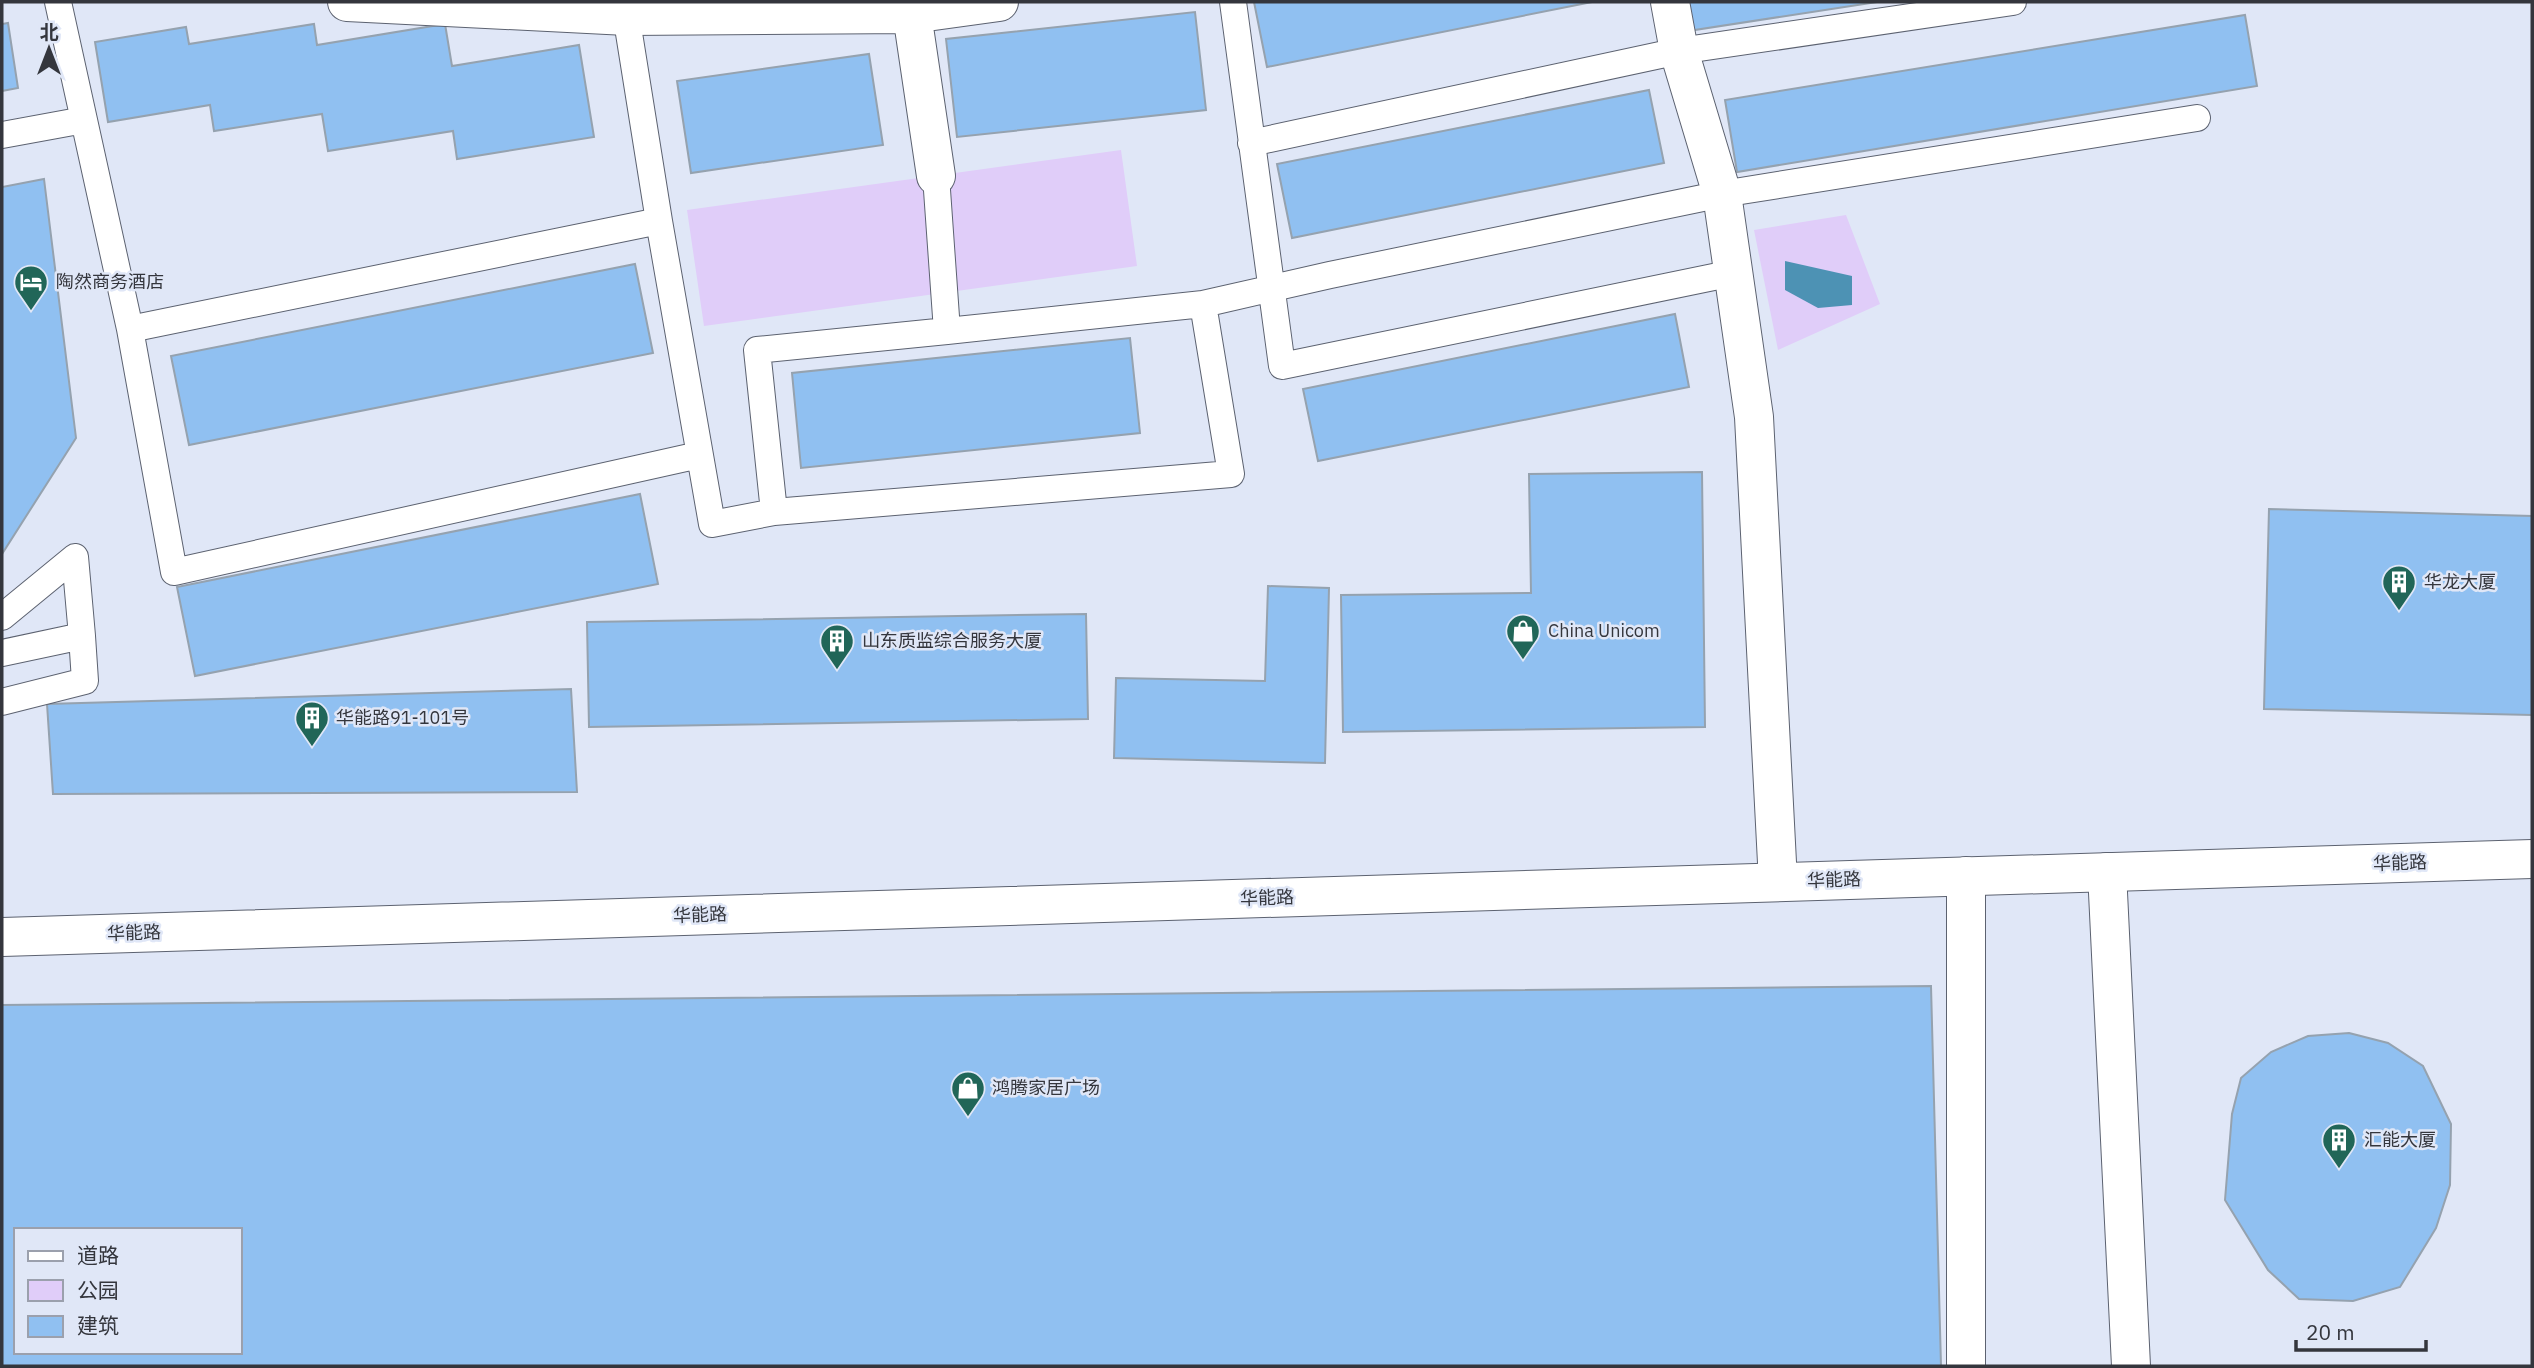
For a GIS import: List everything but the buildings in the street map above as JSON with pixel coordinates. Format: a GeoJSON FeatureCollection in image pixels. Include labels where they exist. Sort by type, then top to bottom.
{"type":"FeatureCollection","features":[{"type":"Feature","properties":{"kind":"street"},"geometry":{"type":"LineString","coordinates":[[347,2],[912,14],[999,2]]}},
{"type":"Feature","properties":{"kind":"street"},"geometry":{"type":"LineString","coordinates":[[1670,2],[1679,51],[1722,194],[1754,417],[1779,882]]}},
{"type":"Feature","properties":{"kind":"street"},"geometry":{"type":"LineString","coordinates":[[912,14],[936,176]]}},
{"type":"Feature","properties":{"kind":"street","name":"华能路"},"geometry":{"type":"LineString","coordinates":[[2,937],[2532,859]]}},
{"type":"Feature","properties":{"kind":"street"},"geometry":{"type":"LineString","coordinates":[[2108,872],[2131,1366]]}},
{"type":"Feature","properties":{"kind":"street"},"geometry":{"type":"LineString","coordinates":[[1966,876],[1966,1366]]}},
{"type":"Feature","properties":{"kind":"lane"},"geometry":{"type":"LineString","coordinates":[[58,2],[130,329],[174,572],[699,455]]}},
{"type":"Feature","properties":{"kind":"lane"},"geometry":{"type":"LineString","coordinates":[[1233,2],[1282,366],[1733,273]]}},
{"type":"Feature","properties":{"kind":"lane"},"geometry":{"type":"LineString","coordinates":[[1251,143],[1679,51],[2013,2]]}},
{"type":"Feature","properties":{"kind":"lane"},"geometry":{"type":"LineString","coordinates":[[625,9],[712,524],[774,512],[1231,474],[1203,304]]}},
{"type":"Feature","properties":{"kind":"lane"},"geometry":{"type":"LineString","coordinates":[[774,512],[757,350],[1203,304],[1722,194],[2197,118]]}},
{"type":"Feature","properties":{"kind":"lane"},"geometry":{"type":"LineString","coordinates":[[2,135],[84,120]]}},
{"type":"Feature","properties":{"kind":"lane"},"geometry":{"type":"LineString","coordinates":[[936,176],[947,331]]}},
{"type":"Feature","properties":{"kind":"lane"},"geometry":{"type":"LineString","coordinates":[[130,329],[659,221]]}},
{"type":"Feature","properties":{"kind":"lane"},"geometry":{"type":"LineString","coordinates":[[2,617],[75,557],[85,681],[2,702]]}},
{"type":"Feature","properties":{"kind":"lane"},"geometry":{"type":"LineString","coordinates":[[2,653],[82,636]]}},
{"type":"Feature","properties":{"kind":"green space"},"geometry":{"type":"Polygon","coordinates":[[[1121,150],[1137,266],[704,326],[687,210],[1121,150]]]}},
{"type":"Feature","properties":{"kind":"green space"},"geometry":{"type":"Polygon","coordinates":[[[1846,215],[1880,304],[1778,350],[1754,230],[1846,215]]]}},
{"type":"Feature","properties":{"kind":"water"},"geometry":{"type":"Polygon","coordinates":[[[1785,261],[1852,276],[1852,305],[1818,308],[1785,290],[1785,261]]]}},
{"type":"Feature","properties":{"kind":"place","name":"陶然商务酒店"},"geometry":{"type":"Point","coordinates":[31,312]}},
{"type":"Feature","properties":{"kind":"place","name":"华龙大厦"},"geometry":{"type":"Point","coordinates":[2399,612]}},
{"type":"Feature","properties":{"kind":"place","name":"China Unicom"},"geometry":{"type":"Point","coordinates":[1523,661]}},
{"type":"Feature","properties":{"kind":"place","name":"山东质监综合服务大厦"},"geometry":{"type":"Point","coordinates":[837,671]}},
{"type":"Feature","properties":{"kind":"place","name":"华能路91-101号"},"geometry":{"type":"Point","coordinates":[312,748]}},
{"type":"Feature","properties":{"kind":"place","name":"鸿腾家居广场"},"geometry":{"type":"Point","coordinates":[968,1118]}},
{"type":"Feature","properties":{"kind":"place","name":"汇能大厦"},"geometry":{"type":"Point","coordinates":[2339,1170]}}]}
